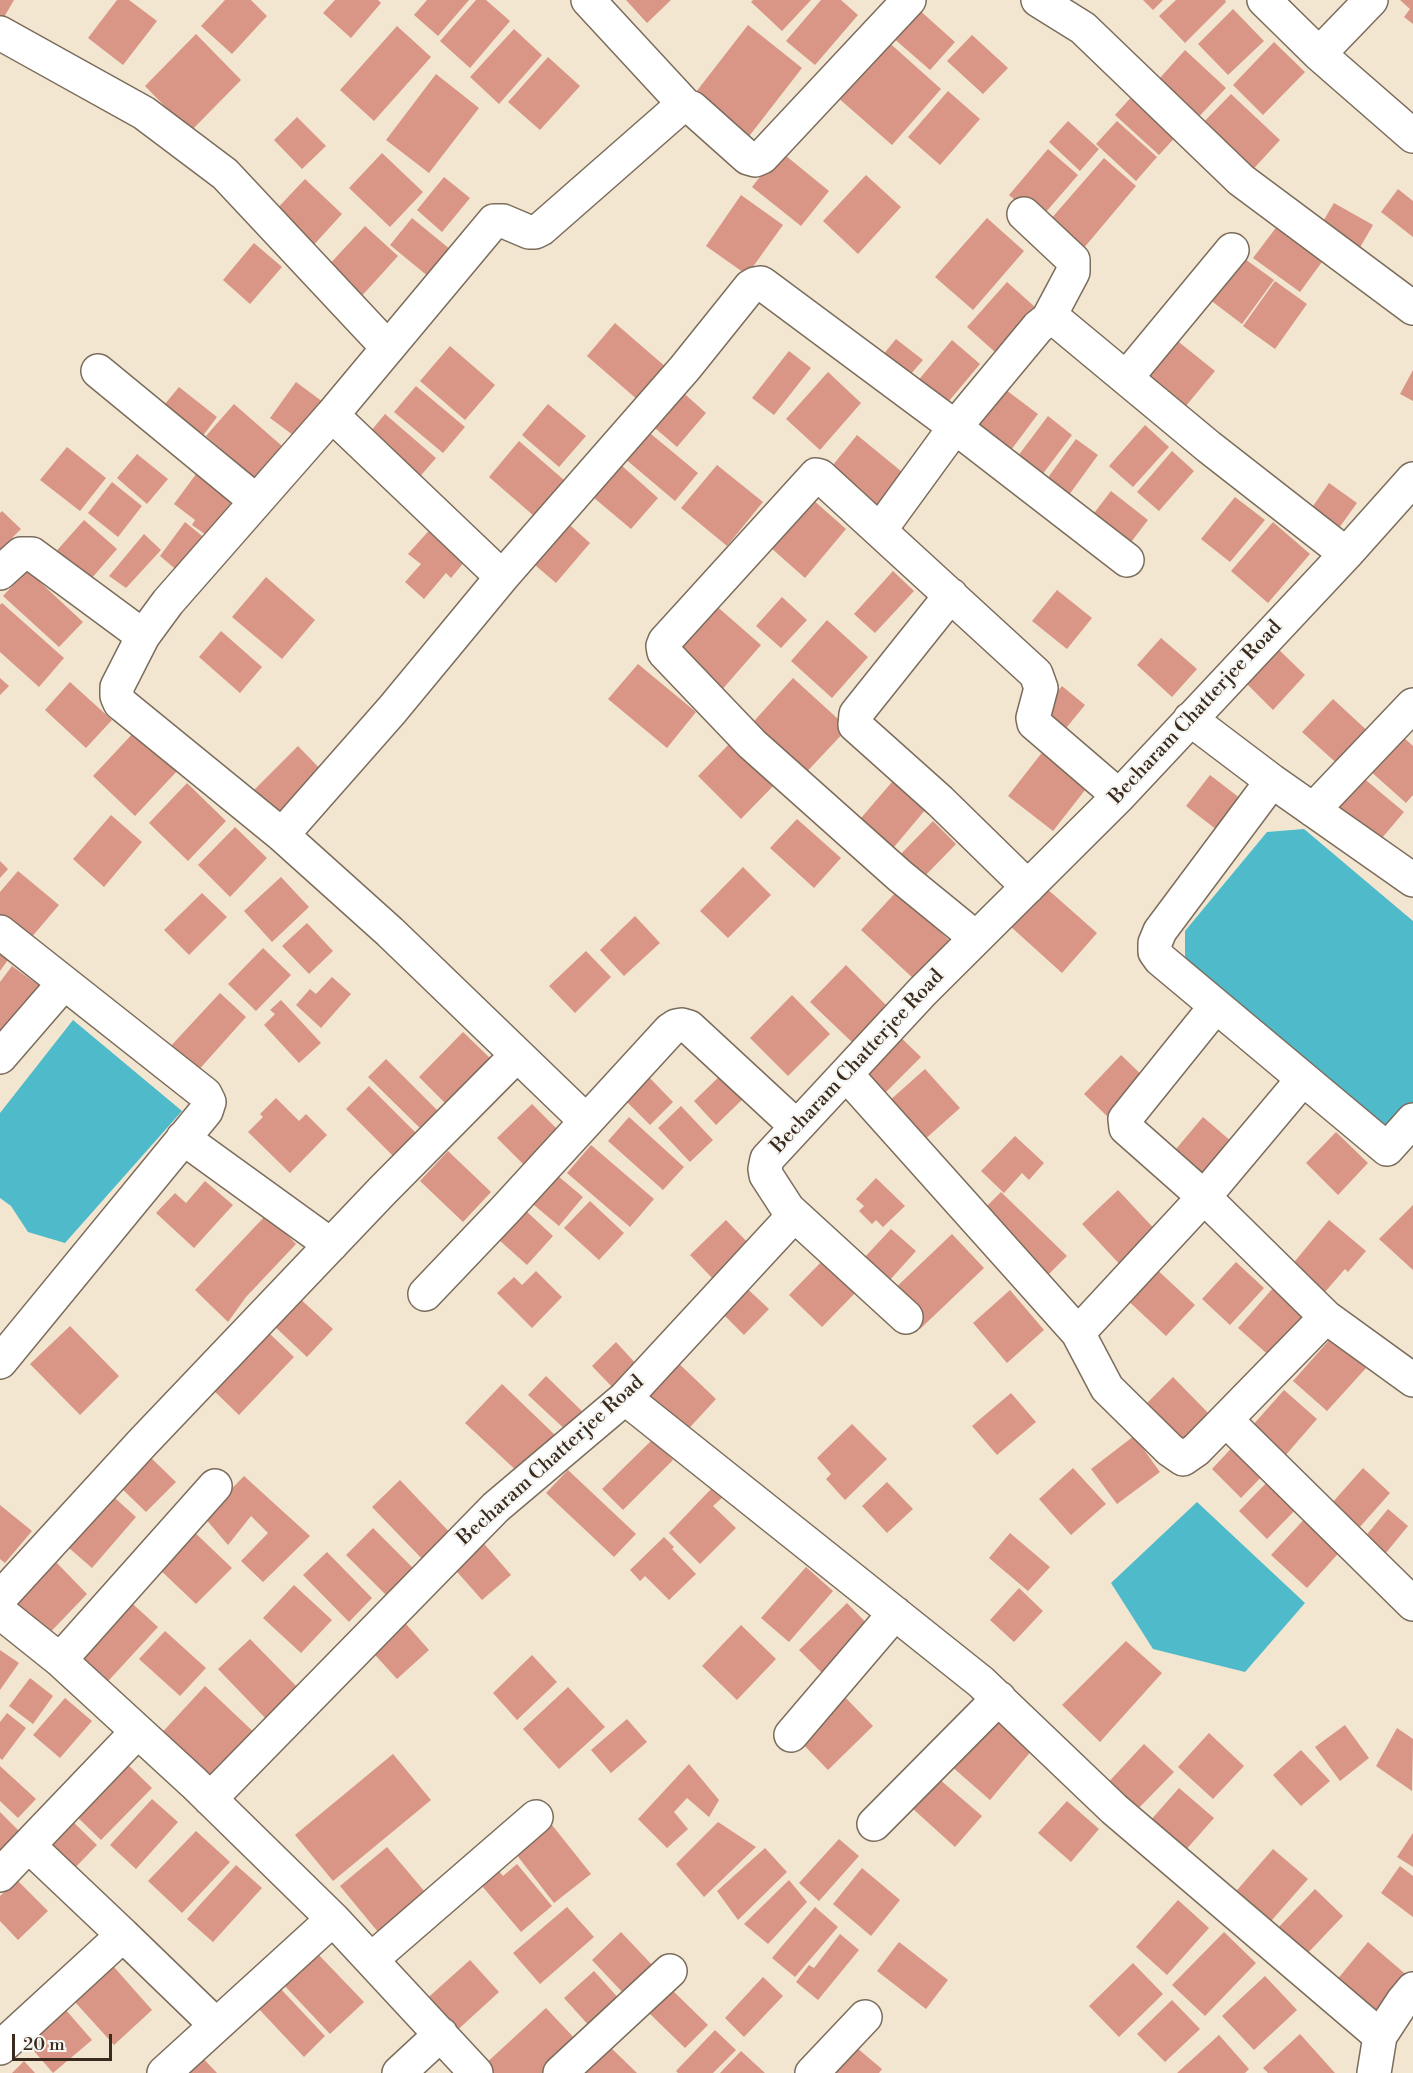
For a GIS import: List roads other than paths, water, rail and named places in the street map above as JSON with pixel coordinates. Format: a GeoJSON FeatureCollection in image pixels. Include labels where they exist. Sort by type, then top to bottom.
{"type":"FeatureCollection","features":[{"type":"Feature","properties":{"kind":"street"},"geometry":{"type":"LineString","coordinates":[[588,0],[686,106],[692,108],[748,158],[755,160],[762,157],[909,0]]}},
{"type":"Feature","properties":{"kind":"street"},"geometry":{"type":"LineString","coordinates":[[1038,0],[1083,28],[1240,180],[1413,308]]}},
{"type":"Feature","properties":{"kind":"street"},"geometry":{"type":"LineString","coordinates":[[1264,0],[1319,54],[1413,136]]}},
{"type":"Feature","properties":{"kind":"street"},"geometry":{"type":"LineString","coordinates":[[1319,54],[1371,0]]}},
{"type":"Feature","properties":{"kind":"street"},"geometry":{"type":"LineString","coordinates":[[0,33],[144,113],[225,174],[388,348]]}},
{"type":"Feature","properties":{"kind":"street"},"geometry":{"type":"LineString","coordinates":[[586,1121],[390,932],[282,835],[120,703],[117,687],[143,636],[168,602],[332,415],[494,221],[503,221],[529,232],[541,229],[680,108],[686,106]]}},
{"type":"Feature","properties":{"kind":"street"},"geometry":{"type":"LineString","coordinates":[[880,530],[955,427],[1038,327],[1048,319],[1073,272],[1073,260],[1024,214]]}},
{"type":"Feature","properties":{"kind":"street"},"geometry":{"type":"LineString","coordinates":[[1126,378],[1232,250]]}},
{"type":"Feature","properties":{"kind":"street"},"geometry":{"type":"LineString","coordinates":[[282,835],[392,710],[502,577],[685,368],[750,287],[755,284],[764,285],[955,427],[1127,560]]}},
{"type":"Feature","properties":{"kind":"street"},"geometry":{"type":"LineString","coordinates":[[1048,319],[1056,320],[1209,447],[1346,554]]}},
{"type":"Feature","properties":{"kind":"street"},"geometry":{"type":"LineString","coordinates":[[98,371],[256,501]]}},
{"type":"Feature","properties":{"kind":"street"},"geometry":{"type":"LineString","coordinates":[[332,415],[502,577]]}},
{"type":"Feature","properties":{"kind":"street"},"geometry":{"type":"LineString","coordinates":[[976,938],[900,876],[752,744],[664,652],[665,641],[816,475],[820,476],[880,530],[1036,674],[1041,688],[1033,718],[1037,727],[1119,796]]}},
{"type":"Feature","properties":{"kind":"street","name":"Becharam Chatterjee Road"},"geometry":{"type":"LineString","coordinates":[[202,1791],[387,1616],[496,1507],[625,1398],[785,1225],[789,1217],[788,1209],[766,1175],[767,1159],[922,992],[1119,796],[1346,554],[1413,479]]}},
{"type":"Feature","properties":{"kind":"street"},"geometry":{"type":"LineString","coordinates":[[0,573],[21,554],[33,554],[143,636]]}},
{"type":"Feature","properties":{"kind":"street"},"geometry":{"type":"LineString","coordinates":[[951,595],[856,714],[855,725],[940,801],[1028,887]]}},
{"type":"Feature","properties":{"kind":"street"},"geometry":{"type":"LineString","coordinates":[[1313,810],[1413,705]]}},
{"type":"Feature","properties":{"kind":"street"},"geometry":{"type":"LineString","coordinates":[[1190,719],[1272,781],[1413,880]]}},
{"type":"Feature","properties":{"kind":"street"},"geometry":{"type":"LineString","coordinates":[[1272,781],[1160,931],[1155,943],[1155,952],[1160,959],[1387,1149],[1413,1120]]}},
{"type":"Feature","properties":{"kind":"street"},"geometry":{"type":"LineString","coordinates":[[0,932],[205,1094],[209,1102],[206,1111],[0,1362]]}},
{"type":"Feature","properties":{"kind":"street"},"geometry":{"type":"LineString","coordinates":[[0,1057],[64,983]]}},
{"type":"Feature","properties":{"kind":"street"},"geometry":{"type":"LineString","coordinates":[[1216,1006],[1125,1119],[1126,1128],[1204,1197],[1326,1317],[1411,1375]]}},
{"type":"Feature","properties":{"kind":"street"},"geometry":{"type":"LineString","coordinates":[[425,1294],[670,1029],[682,1025],[689,1027],[796,1126]]}},
{"type":"Feature","properties":{"kind":"street"},"geometry":{"type":"LineString","coordinates":[[0,1598],[143,1442],[517,1055]]}},
{"type":"Feature","properties":{"kind":"street"},"geometry":{"type":"LineString","coordinates":[[846,1074],[1078,1333],[1107,1388],[1170,1450],[1183,1459],[1196,1450],[1326,1317]]}},
{"type":"Feature","properties":{"kind":"street"},"geometry":{"type":"LineString","coordinates":[[1078,1333],[1204,1197],[1303,1080]]}},
{"type":"Feature","properties":{"kind":"street"},"geometry":{"type":"LineString","coordinates":[[183,1138],[331,1245]]}},
{"type":"Feature","properties":{"kind":"street"},"geometry":{"type":"LineString","coordinates":[[788,1209],[906,1317]]}},
{"type":"Feature","properties":{"kind":"street"},"geometry":{"type":"LineString","coordinates":[[625,1398],[981,1682],[1114,1809],[1380,2036]]}},
{"type":"Feature","properties":{"kind":"street"},"geometry":{"type":"LineString","coordinates":[[1226,1420],[1413,1604]]}},
{"type":"Feature","properties":{"kind":"street"},"geometry":{"type":"LineString","coordinates":[[60,1660],[215,1486]]}},
{"type":"Feature","properties":{"kind":"street"},"geometry":{"type":"LineString","coordinates":[[0,1612],[60,1660],[202,1791],[339,1925],[476,2073]]}},
{"type":"Feature","properties":{"kind":"street"},"geometry":{"type":"LineString","coordinates":[[791,1735],[895,1613]]}},
{"type":"Feature","properties":{"kind":"street"},"geometry":{"type":"LineString","coordinates":[[874,1824],[999,1698]]}},
{"type":"Feature","properties":{"kind":"street"},"geometry":{"type":"LineString","coordinates":[[0,1875],[137,1732]]}},
{"type":"Feature","properties":{"kind":"street"},"geometry":{"type":"LineString","coordinates":[[372,1959],[536,1816]]}},
{"type":"Feature","properties":{"kind":"street"},"geometry":{"type":"LineString","coordinates":[[29,1846],[216,2025]]}},
{"type":"Feature","properties":{"kind":"street"},"geometry":{"type":"LineString","coordinates":[[164,2073],[216,2025],[339,1925]]}},
{"type":"Feature","properties":{"kind":"street"},"geometry":{"type":"LineString","coordinates":[[0,2048],[123,1935]]}},
{"type":"Feature","properties":{"kind":"street"},"geometry":{"type":"LineString","coordinates":[[560,2073],[670,1971]]}},
{"type":"Feature","properties":{"kind":"street"},"geometry":{"type":"LineString","coordinates":[[1374,2073],[1380,2036],[1413,1989]]}},
{"type":"Feature","properties":{"kind":"street"},"geometry":{"type":"LineString","coordinates":[[812,2073],[865,2017]]}},
{"type":"Feature","properties":{"kind":"street"},"geometry":{"type":"LineString","coordinates":[[399,2073],[441,2034]]}},
{"type":"Feature","properties":{"kind":"water"},"geometry":{"type":"Polygon","coordinates":[[[1304,829],[1413,921],[1413,1106],[1390,1132],[1185,963],[1185,931],[1267,832],[1304,829]]]}},
{"type":"Feature","properties":{"kind":"water"},"geometry":{"type":"Polygon","coordinates":[[[73,1020],[182,1111],[65,1243],[28,1232],[11,1206],[0,1198],[0,1113],[73,1020]]]}},
{"type":"Feature","properties":{"kind":"water"},"geometry":{"type":"Polygon","coordinates":[[[1197,1502],[1305,1603],[1245,1672],[1153,1649],[1111,1583],[1197,1502]]]}}]}
